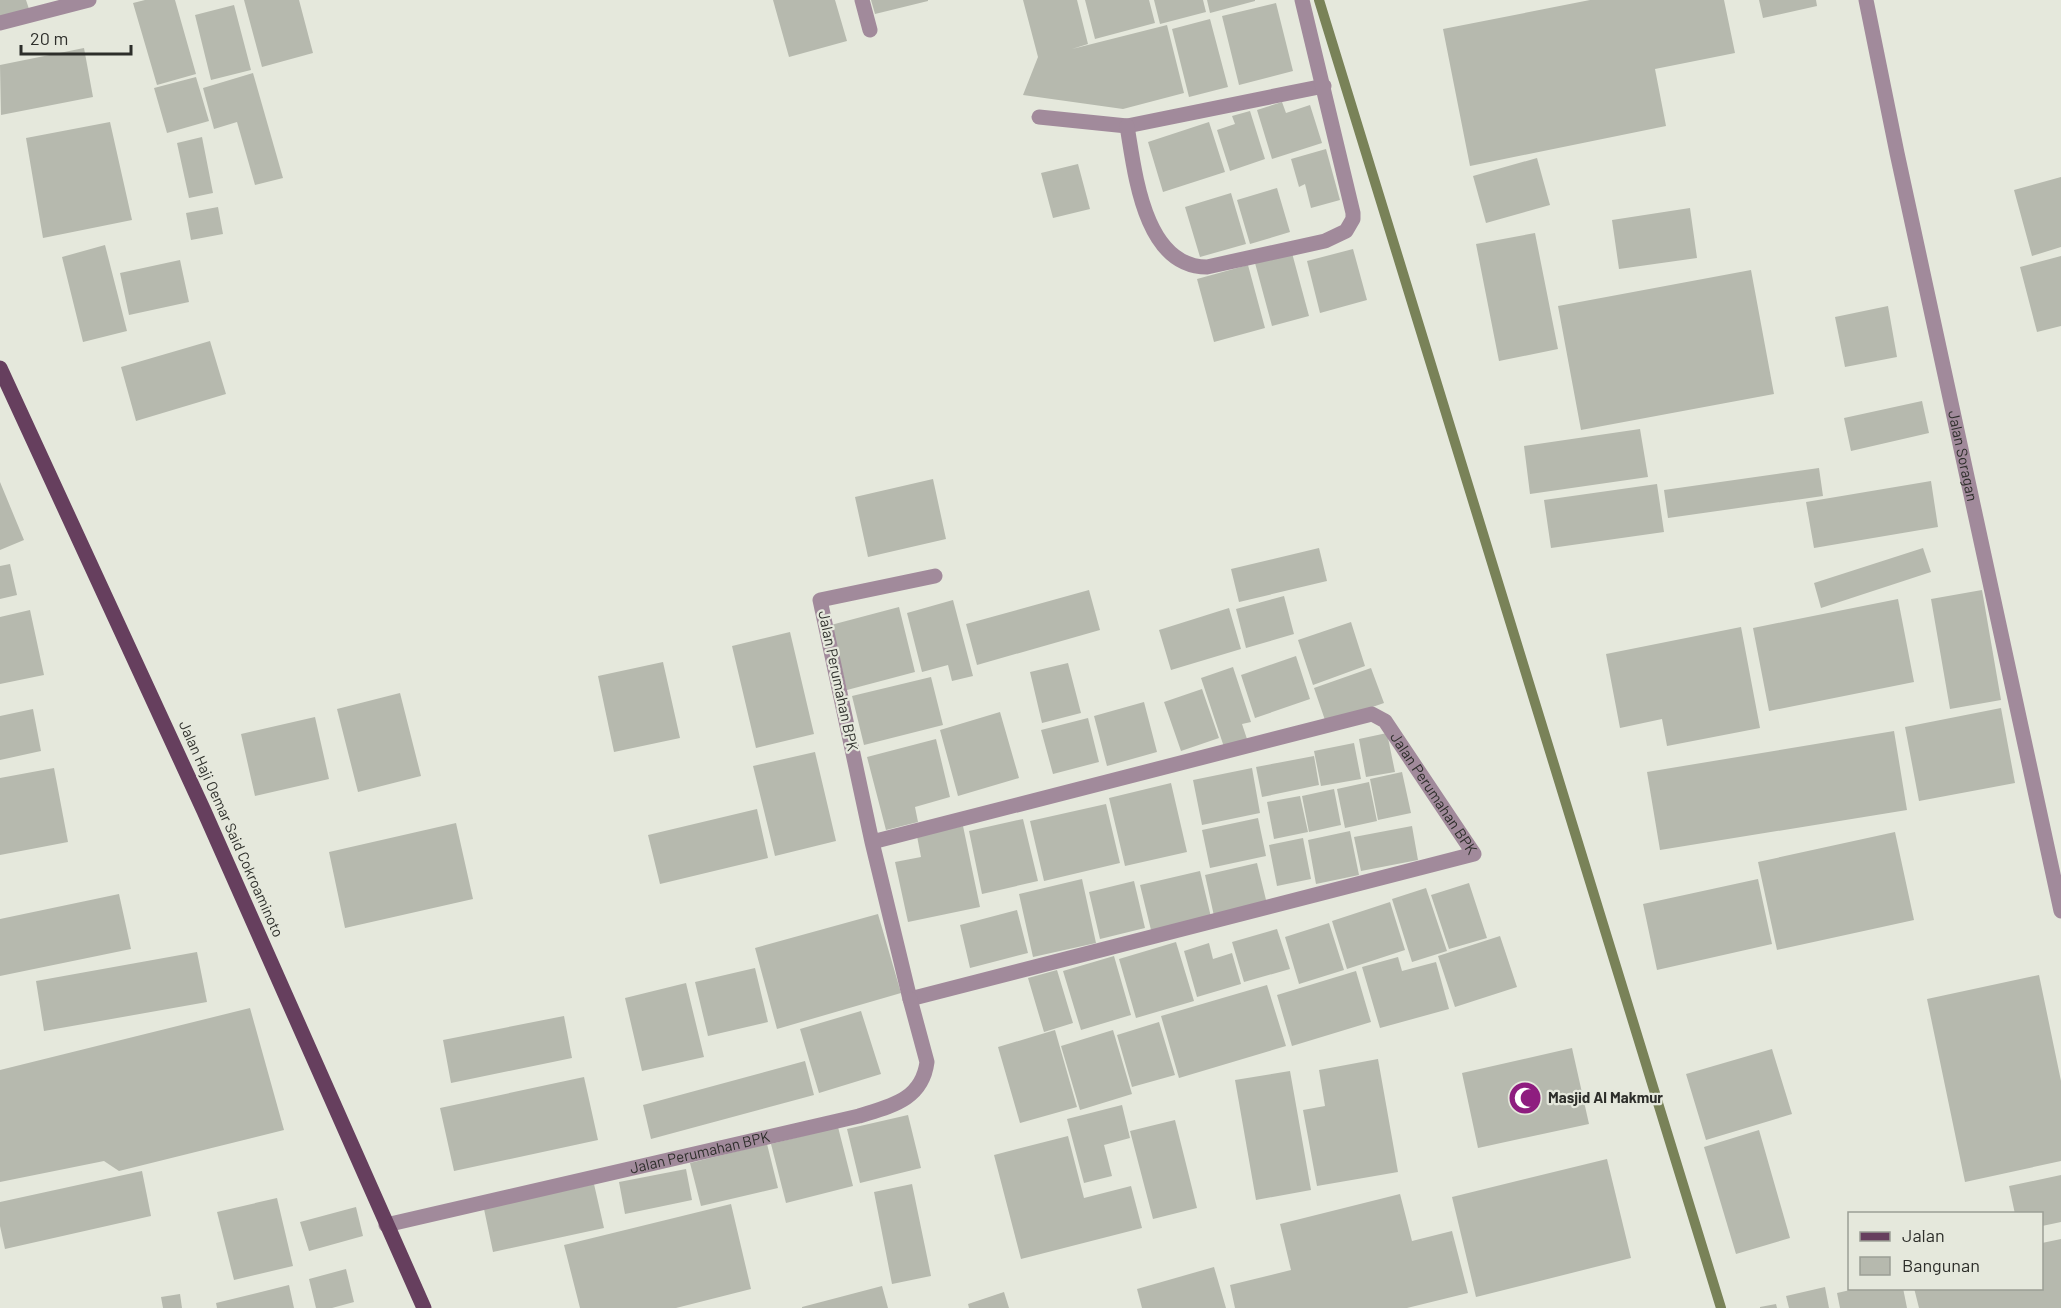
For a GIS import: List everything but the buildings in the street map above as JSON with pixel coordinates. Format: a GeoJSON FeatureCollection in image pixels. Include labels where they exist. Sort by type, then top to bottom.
{"type":"FeatureCollection","features":[{"type":"Feature","properties":{"kind":"main road","name":"Jalan Haji Oemar Said Cokroaminoto"},"geometry":{"type":"LineString","coordinates":[[0,368],[204,811],[424,1308]]}},
{"type":"Feature","properties":{"kind":"street"},"geometry":{"type":"LineString","coordinates":[[0,23],[89,0]]}},
{"type":"Feature","properties":{"kind":"street"},"geometry":{"type":"LineString","coordinates":[[862,0],[870,30]]}},
{"type":"Feature","properties":{"kind":"street"},"geometry":{"type":"LineString","coordinates":[[1127,126],[1137,180],[1155,234],[1167,250],[1186,263],[1196,267],[1218,265],[1339,236],[1350,226],[1353,213],[1302,0]]}},
{"type":"Feature","properties":{"kind":"street","name":"Jalan Soragan"},"geometry":{"type":"LineString","coordinates":[[1866,0],[2061,911]]}},
{"type":"Feature","properties":{"kind":"street"},"geometry":{"type":"LineString","coordinates":[[1039,117],[1127,126],[1324,86]]}},
{"type":"Feature","properties":{"kind":"street","name":"Jalan Perumahan BPK"},"geometry":{"type":"LineString","coordinates":[[386,1225],[848,1118],[885,1108],[904,1099],[919,1087],[925,1072],[926,1053],[910,999],[872,842],[820,600],[935,576]]}},
{"type":"Feature","properties":{"kind":"street","name":"Jalan Perumahan BPK"},"geometry":{"type":"LineString","coordinates":[[872,842],[1372,714],[1385,721],[1474,854],[910,999]]}},
{"type":"Feature","properties":{"kind":"waterway"},"geometry":{"type":"LineString","coordinates":[[1319,0],[1721,1308]]}},
{"type":"Feature","properties":{"kind":"place","name":"Masjid Al Makmur"},"geometry":{"type":"Point","coordinates":[1525,1098]}}]}
